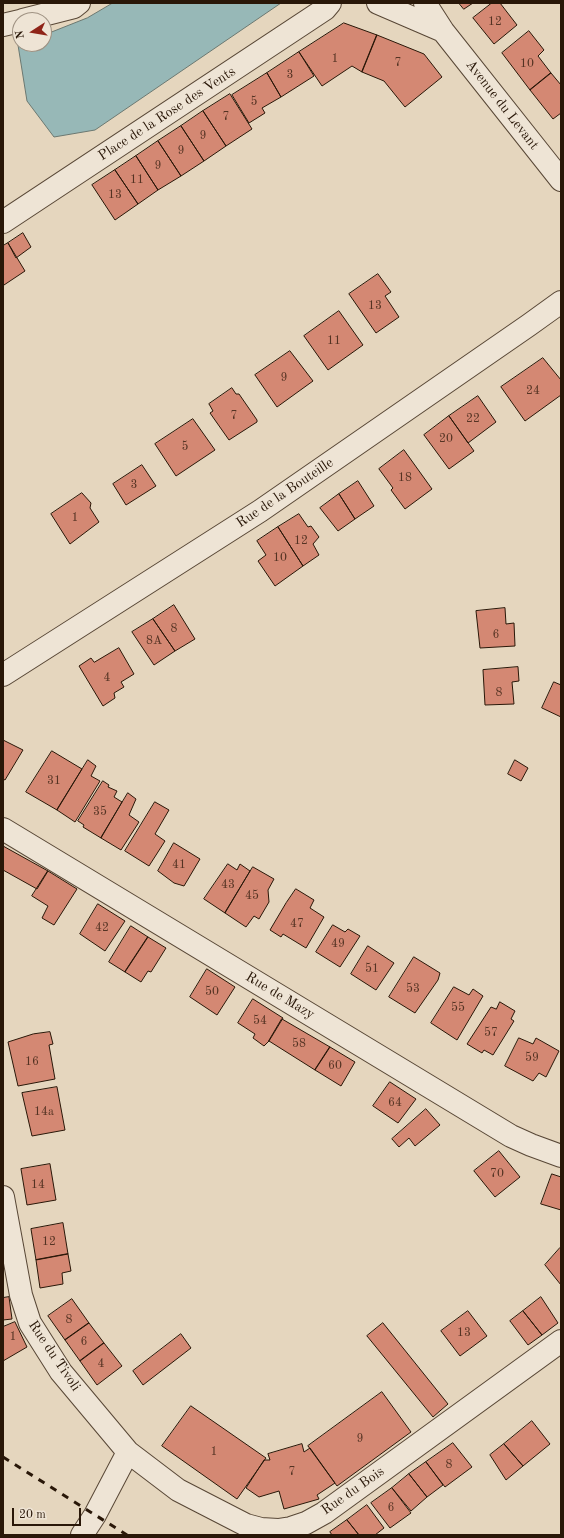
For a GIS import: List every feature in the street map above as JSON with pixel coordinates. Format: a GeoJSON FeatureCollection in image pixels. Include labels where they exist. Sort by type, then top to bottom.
{"type":"FeatureCollection","features":[{"type":"Feature","properties":{"kind":"street"},"geometry":{"type":"LineString","coordinates":[[51,12],[74,6],[79,3]]}},
{"type":"Feature","properties":{"kind":"street","name":"Place de la Rose des Vents"},"geometry":{"type":"LineString","coordinates":[[3,222],[325,9],[330,3]]}},
{"type":"Feature","properties":{"kind":"street","name":"Avenue du Levant"},"geometry":{"type":"LineString","coordinates":[[378,3],[443,31]]}},
{"type":"Feature","properties":{"kind":"street","name":"Avenue du Levant"},"geometry":{"type":"LineString","coordinates":[[425,3],[443,31],[561,180]]}},
{"type":"Feature","properties":{"kind":"street","name":"Rue de la Bouteille"},"geometry":{"type":"LineString","coordinates":[[3,675],[260,511],[561,302]]}},
{"type":"Feature","properties":{"kind":"street","name":"Rue de Mazy"},"geometry":{"type":"LineString","coordinates":[[3,829],[511,1136],[561,1156]]}},
{"type":"Feature","properties":{"kind":"street","name":"Rue du Tivoli"},"geometry":{"type":"LineString","coordinates":[[3,1196],[21,1295],[30,1323],[61,1372],[128,1452]]}},
{"type":"Feature","properties":{"kind":"street","name":"Rue du Bois"},"geometry":{"type":"LineString","coordinates":[[128,1452],[178,1490],[246,1525],[261,1529],[278,1530],[291,1528],[324,1513],[561,1341]]}},
{"type":"Feature","properties":{"kind":"street"},"geometry":{"type":"LineString","coordinates":[[82,1535],[95,1515],[128,1452]]}},
{"type":"Feature","properties":{"kind":"water"},"geometry":{"type":"Polygon","coordinates":[[[113,3],[281,3],[95,130],[54,137],[27,101],[19,52],[52,52],[52,32],[87,18],[113,3]]]}},
{"type":"Feature","properties":{"kind":"building"},"geometry":{"type":"Polygon","coordinates":[[[459,3],[473,3],[464,9],[459,3]]]}},
{"type":"Feature","properties":{"kind":"building"},"geometry":{"type":"Polygon","coordinates":[[[492,3],[500,3],[517,25],[494,44],[473,18],[492,3]]]}},
{"type":"Feature","properties":{"kind":"building"},"geometry":{"type":"Polygon","coordinates":[[[344,23],[377,35],[362,72],[352,66],[322,86],[299,52],[344,23]]]}},
{"type":"Feature","properties":{"kind":"building"},"geometry":{"type":"Polygon","coordinates":[[[529,31],[544,50],[538,56],[551,73],[530,90],[502,53],[529,31]]]}},
{"type":"Feature","properties":{"kind":"building"},"geometry":{"type":"Polygon","coordinates":[[[377,35],[424,54],[442,77],[405,107],[384,81],[362,72],[377,35]]]}},
{"type":"Feature","properties":{"kind":"building"},"geometry":{"type":"Polygon","coordinates":[[[299,52],[314,76],[281,97],[267,73],[299,52]]]}},
{"type":"Feature","properties":{"kind":"building"},"geometry":{"type":"Polygon","coordinates":[[[267,73],[281,97],[262,108],[265,113],[249,123],[232,95],[267,73]]]}},
{"type":"Feature","properties":{"kind":"building"},"geometry":{"type":"Polygon","coordinates":[[[551,73],[561,85],[561,113],[553,119],[530,90],[551,73]]]}},
{"type":"Feature","properties":{"kind":"building"},"geometry":{"type":"Polygon","coordinates":[[[230,94],[252,129],[226,146],[203,111],[230,94]]]}},
{"type":"Feature","properties":{"kind":"building"},"geometry":{"type":"Polygon","coordinates":[[[203,111],[226,146],[204,161],[181,126],[203,111]]]}},
{"type":"Feature","properties":{"kind":"building"},"geometry":{"type":"Polygon","coordinates":[[[181,126],[204,161],[181,176],[158,141],[181,126]]]}},
{"type":"Feature","properties":{"kind":"building"},"geometry":{"type":"Polygon","coordinates":[[[158,141],[181,176],[158,190],[136,156],[158,141]]]}},
{"type":"Feature","properties":{"kind":"building"},"geometry":{"type":"Polygon","coordinates":[[[136,156],[158,190],[138,204],[115,170],[136,156]]]}},
{"type":"Feature","properties":{"kind":"building"},"geometry":{"type":"Polygon","coordinates":[[[115,170],[138,204],[115,220],[92,185],[115,170]]]}},
{"type":"Feature","properties":{"kind":"building"},"geometry":{"type":"Polygon","coordinates":[[[23,233],[31,247],[16,258],[8,243],[23,233]]]}},
{"type":"Feature","properties":{"kind":"building"},"geometry":{"type":"Polygon","coordinates":[[[8,243],[25,271],[4,285],[3,246],[8,243]]]}},
{"type":"Feature","properties":{"kind":"building"},"geometry":{"type":"Polygon","coordinates":[[[378,274],[391,292],[385,296],[399,317],[376,333],[349,294],[378,274]]]}},
{"type":"Feature","properties":{"kind":"building"},"geometry":{"type":"Polygon","coordinates":[[[339,311],[363,345],[328,370],[304,336],[339,311]]]}},
{"type":"Feature","properties":{"kind":"building"},"geometry":{"type":"Polygon","coordinates":[[[290,351],[313,381],[277,407],[255,375],[290,351]]]}},
{"type":"Feature","properties":{"kind":"building"},"geometry":{"type":"Polygon","coordinates":[[[543,358],[561,380],[561,395],[525,421],[501,387],[543,358]]]}},
{"type":"Feature","properties":{"kind":"building"},"geometry":{"type":"Polygon","coordinates":[[[232,388],[236,394],[239,394],[257,422],[229,440],[210,413],[213,411],[209,404],[232,388]]]}},
{"type":"Feature","properties":{"kind":"building"},"geometry":{"type":"Polygon","coordinates":[[[478,396],[496,422],[468,443],[449,416],[478,396]]]}},
{"type":"Feature","properties":{"kind":"building"},"geometry":{"type":"Polygon","coordinates":[[[449,416],[474,451],[449,469],[424,435],[449,416]]]}},
{"type":"Feature","properties":{"kind":"building"},"geometry":{"type":"Polygon","coordinates":[[[193,419],[215,450],[176,476],[155,444],[193,419]]]}},
{"type":"Feature","properties":{"kind":"building"},"geometry":{"type":"Polygon","coordinates":[[[404,450],[432,489],[405,509],[391,490],[393,488],[379,469],[404,450]]]}},
{"type":"Feature","properties":{"kind":"building"},"geometry":{"type":"Polygon","coordinates":[[[142,465],[156,486],[126,505],[113,484],[142,465]]]}},
{"type":"Feature","properties":{"kind":"building"},"geometry":{"type":"Polygon","coordinates":[[[358,481],[374,506],[355,519],[339,494],[358,481]]]}},
{"type":"Feature","properties":{"kind":"building"},"geometry":{"type":"Polygon","coordinates":[[[82,493],[91,503],[90,508],[99,522],[70,544],[51,514],[82,493]]]}},
{"type":"Feature","properties":{"kind":"building"},"geometry":{"type":"Polygon","coordinates":[[[339,494],[355,519],[338,531],[320,508],[339,494]]]}},
{"type":"Feature","properties":{"kind":"building"},"geometry":{"type":"Polygon","coordinates":[[[299,514],[308,527],[311,526],[319,537],[313,544],[319,555],[303,566],[278,527],[299,514]]]}},
{"type":"Feature","properties":{"kind":"building"},"geometry":{"type":"Polygon","coordinates":[[[278,527],[303,566],[275,586],[258,561],[266,555],[257,541],[278,527]]]}},
{"type":"Feature","properties":{"kind":"building"},"geometry":{"type":"Polygon","coordinates":[[[174,605],[195,639],[175,651],[153,619],[174,605]]]}},
{"type":"Feature","properties":{"kind":"building"},"geometry":{"type":"Polygon","coordinates":[[[505,608],[506,624],[514,623],[515,646],[480,648],[476,611],[505,608]]]}},
{"type":"Feature","properties":{"kind":"building"},"geometry":{"type":"Polygon","coordinates":[[[153,619],[175,651],[154,665],[132,632],[153,619]]]}},
{"type":"Feature","properties":{"kind":"building"},"geometry":{"type":"Polygon","coordinates":[[[119,648],[134,674],[121,682],[124,687],[114,693],[115,698],[103,706],[79,666],[91,658],[94,662],[119,648]]]}},
{"type":"Feature","properties":{"kind":"building"},"geometry":{"type":"Polygon","coordinates":[[[518,667],[519,681],[512,682],[514,704],[485,705],[483,670],[518,667]]]}},
{"type":"Feature","properties":{"kind":"building"},"geometry":{"type":"Polygon","coordinates":[[[554,682],[561,685],[561,717],[542,708],[554,682]]]}},
{"type":"Feature","properties":{"kind":"building"},"geometry":{"type":"Polygon","coordinates":[[[3,740],[23,750],[5,780],[3,779],[3,740]]]}},
{"type":"Feature","properties":{"kind":"building"},"geometry":{"type":"Polygon","coordinates":[[[52,751],[82,769],[57,810],[26,792],[52,751]]]}},
{"type":"Feature","properties":{"kind":"building"},"geometry":{"type":"Polygon","coordinates":[[[88,760],[96,766],[91,776],[100,781],[75,822],[57,810],[88,760]]]}},
{"type":"Feature","properties":{"kind":"building"},"geometry":{"type":"Polygon","coordinates":[[[515,760],[528,768],[521,781],[508,774],[515,760]]]}},
{"type":"Feature","properties":{"kind":"building"},"geometry":{"type":"Polygon","coordinates":[[[103,781],[109,785],[108,787],[117,791],[114,797],[122,802],[101,838],[83,827],[84,825],[78,821],[103,781]]]}},
{"type":"Feature","properties":{"kind":"building"},"geometry":{"type":"Polygon","coordinates":[[[128,793],[136,799],[129,815],[139,822],[121,850],[101,838],[128,793]]]}},
{"type":"Feature","properties":{"kind":"building"},"geometry":{"type":"Polygon","coordinates":[[[155,802],[169,810],[155,834],[165,841],[149,866],[125,851],[155,802]]]}},
{"type":"Feature","properties":{"kind":"building"},"geometry":{"type":"Polygon","coordinates":[[[174,843],[200,859],[184,886],[174,883],[158,871],[174,843]]]}},
{"type":"Feature","properties":{"kind":"building"},"geometry":{"type":"Polygon","coordinates":[[[3,846],[48,871],[37,889],[3,870],[3,846]]]}},
{"type":"Feature","properties":{"kind":"building"},"geometry":{"type":"Polygon","coordinates":[[[228,864],[237,870],[240,864],[250,871],[225,913],[204,899],[228,864]]]}},
{"type":"Feature","properties":{"kind":"building"},"geometry":{"type":"Polygon","coordinates":[[[253,867],[274,879],[268,890],[269,902],[259,919],[254,916],[246,927],[225,913],[253,867]]]}},
{"type":"Feature","properties":{"kind":"building"},"geometry":{"type":"Polygon","coordinates":[[[48,871],[77,889],[54,925],[42,918],[48,906],[32,896],[48,871]]]}},
{"type":"Feature","properties":{"kind":"building"},"geometry":{"type":"Polygon","coordinates":[[[296,889],[314,900],[310,908],[324,917],[306,948],[283,934],[281,937],[270,930],[296,889]]]}},
{"type":"Feature","properties":{"kind":"building"},"geometry":{"type":"Polygon","coordinates":[[[98,904],[125,921],[105,951],[80,934],[98,904]]]}},
{"type":"Feature","properties":{"kind":"building"},"geometry":{"type":"Polygon","coordinates":[[[333,925],[345,932],[348,929],[360,936],[340,967],[316,952],[333,925]]]}},
{"type":"Feature","properties":{"kind":"building"},"geometry":{"type":"Polygon","coordinates":[[[131,926],[148,937],[125,972],[109,962],[131,926]]]}},
{"type":"Feature","properties":{"kind":"building"},"geometry":{"type":"Polygon","coordinates":[[[148,937],[166,948],[151,972],[148,971],[141,982],[125,972],[148,937]]]}},
{"type":"Feature","properties":{"kind":"building"},"geometry":{"type":"Polygon","coordinates":[[[368,946],[394,963],[376,990],[351,974],[368,946]]]}},
{"type":"Feature","properties":{"kind":"building"},"geometry":{"type":"Polygon","coordinates":[[[414,957],[440,973],[438,980],[415,1013],[389,997],[414,957]]]}},
{"type":"Feature","properties":{"kind":"building"},"geometry":{"type":"Polygon","coordinates":[[[207,969],[235,987],[217,1015],[190,997],[207,969]]]}},
{"type":"Feature","properties":{"kind":"building"},"geometry":{"type":"Polygon","coordinates":[[[454,987],[469,995],[473,989],[483,996],[457,1040],[431,1023],[454,987]]]}},
{"type":"Feature","properties":{"kind":"building"},"geometry":{"type":"Polygon","coordinates":[[[253,999],[283,1018],[269,1041],[264,1046],[253,1038],[255,1034],[238,1023],[253,999]]]}},
{"type":"Feature","properties":{"kind":"building"},"geometry":{"type":"Polygon","coordinates":[[[500,1002],[515,1011],[511,1019],[514,1021],[493,1055],[484,1050],[482,1053],[467,1044],[491,1007],[496,1009],[500,1002]]]}},
{"type":"Feature","properties":{"kind":"building"},"geometry":{"type":"Polygon","coordinates":[[[282,1019],[330,1047],[315,1070],[269,1041],[282,1019]]]}},
{"type":"Feature","properties":{"kind":"building"},"geometry":{"type":"Polygon","coordinates":[[[50,1032],[53,1044],[49,1045],[55,1079],[18,1086],[8,1042],[33,1034],[50,1032]]]}},
{"type":"Feature","properties":{"kind":"building"},"geometry":{"type":"Polygon","coordinates":[[[519,1038],[533,1044],[536,1038],[559,1051],[546,1077],[539,1073],[533,1081],[505,1066],[519,1038]]]}},
{"type":"Feature","properties":{"kind":"building"},"geometry":{"type":"Polygon","coordinates":[[[330,1047],[355,1062],[341,1086],[315,1070],[330,1047]]]}},
{"type":"Feature","properties":{"kind":"building"},"geometry":{"type":"Polygon","coordinates":[[[390,1082],[416,1099],[398,1123],[373,1106],[390,1082]]]}},
{"type":"Feature","properties":{"kind":"building"},"geometry":{"type":"Polygon","coordinates":[[[57,1087],[65,1130],[32,1136],[22,1093],[57,1087]]]}},
{"type":"Feature","properties":{"kind":"building"},"geometry":{"type":"Polygon","coordinates":[[[426,1109],[440,1125],[415,1146],[409,1138],[399,1147],[392,1139],[426,1109]]]}},
{"type":"Feature","properties":{"kind":"building"},"geometry":{"type":"Polygon","coordinates":[[[499,1151],[520,1177],[495,1197],[474,1171],[499,1151]]]}},
{"type":"Feature","properties":{"kind":"building"},"geometry":{"type":"Polygon","coordinates":[[[50,1164],[56,1200],[27,1205],[21,1169],[50,1164]]]}},
{"type":"Feature","properties":{"kind":"building"},"geometry":{"type":"Polygon","coordinates":[[[552,1174],[561,1177],[561,1210],[541,1204],[552,1174]]]}},
{"type":"Feature","properties":{"kind":"building"},"geometry":{"type":"Polygon","coordinates":[[[63,1223],[68,1254],[36,1260],[31,1229],[63,1223]]]}},
{"type":"Feature","properties":{"kind":"building"},"geometry":{"type":"Polygon","coordinates":[[[560,1248],[561,1249],[561,1285],[545,1265],[560,1248]]]}},
{"type":"Feature","properties":{"kind":"building"},"geometry":{"type":"Polygon","coordinates":[[[68,1254],[71,1271],[62,1273],[63,1284],[40,1288],[36,1260],[68,1254]]]}},
{"type":"Feature","properties":{"kind":"building"},"geometry":{"type":"Polygon","coordinates":[[[9,1297],[12,1319],[3,1320],[3,1298],[9,1297]]]}},
{"type":"Feature","properties":{"kind":"building"},"geometry":{"type":"Polygon","coordinates":[[[541,1297],[558,1323],[542,1335],[523,1311],[541,1297]]]}},
{"type":"Feature","properties":{"kind":"building"},"geometry":{"type":"Polygon","coordinates":[[[72,1299],[89,1323],[65,1340],[48,1316],[72,1299]]]}},
{"type":"Feature","properties":{"kind":"building"},"geometry":{"type":"Polygon","coordinates":[[[468,1311],[487,1336],[460,1356],[441,1331],[468,1311]]]}},
{"type":"Feature","properties":{"kind":"building"},"geometry":{"type":"Polygon","coordinates":[[[523,1311],[542,1335],[528,1345],[510,1321],[523,1311]]]}},
{"type":"Feature","properties":{"kind":"building"},"geometry":{"type":"Polygon","coordinates":[[[15,1322],[27,1347],[3,1361],[3,1327],[15,1322]]]}},
{"type":"Feature","properties":{"kind":"building"},"geometry":{"type":"Polygon","coordinates":[[[89,1323],[104,1343],[80,1361],[65,1340],[89,1323]]]}},
{"type":"Feature","properties":{"kind":"building"},"geometry":{"type":"Polygon","coordinates":[[[383,1323],[448,1404],[433,1417],[367,1336],[383,1323]]]}},
{"type":"Feature","properties":{"kind":"building"},"geometry":{"type":"Polygon","coordinates":[[[181,1334],[191,1348],[143,1385],[133,1371],[181,1334]]]}},
{"type":"Feature","properties":{"kind":"building"},"geometry":{"type":"Polygon","coordinates":[[[104,1343],[122,1366],[97,1385],[80,1361],[104,1343]]]}},
{"type":"Feature","properties":{"kind":"building"},"geometry":{"type":"Polygon","coordinates":[[[382,1392],[411,1432],[337,1486],[308,1446],[382,1392]]]}},
{"type":"Feature","properties":{"kind":"building"},"geometry":{"type":"Polygon","coordinates":[[[191,1406],[266,1458],[237,1499],[162,1446],[191,1406]]]}},
{"type":"Feature","properties":{"kind":"building"},"geometry":{"type":"Polygon","coordinates":[[[532,1421],[550,1444],[523,1466],[504,1444],[532,1421]]]}},
{"type":"Feature","properties":{"kind":"building"},"geometry":{"type":"Polygon","coordinates":[[[453,1443],[472,1467],[445,1487],[426,1462],[453,1443]]]}},
{"type":"Feature","properties":{"kind":"building"},"geometry":{"type":"Polygon","coordinates":[[[302,1444],[304,1452],[310,1448],[335,1483],[317,1495],[319,1499],[284,1509],[279,1491],[259,1497],[246,1488],[264,1460],[270,1460],[268,1454],[302,1444]]]}},
{"type":"Feature","properties":{"kind":"building"},"geometry":{"type":"Polygon","coordinates":[[[504,1444],[523,1466],[506,1480],[490,1455],[504,1444]]]}},
{"type":"Feature","properties":{"kind":"building"},"geometry":{"type":"Polygon","coordinates":[[[426,1462],[443,1485],[427,1497],[409,1474],[426,1462]]]}},
{"type":"Feature","properties":{"kind":"building"},"geometry":{"type":"Polygon","coordinates":[[[409,1474],[427,1497],[411,1511],[392,1488],[409,1474]]]}},
{"type":"Feature","properties":{"kind":"building"},"geometry":{"type":"Polygon","coordinates":[[[392,1488],[411,1513],[390,1528],[371,1503],[392,1488]]]}},
{"type":"Feature","properties":{"kind":"building"},"geometry":{"type":"Polygon","coordinates":[[[367,1505],[384,1528],[375,1535],[359,1535],[347,1520],[367,1505]]]}},
{"type":"Feature","properties":{"kind":"building"},"geometry":{"type":"Polygon","coordinates":[[[347,1520],[359,1535],[332,1535],[330,1532],[347,1520]]]}},
{"type":"Feature","properties":{"kind":"railway"},"geometry":{"type":"LineString","coordinates":[[3,1457],[127,1535]]}}]}
